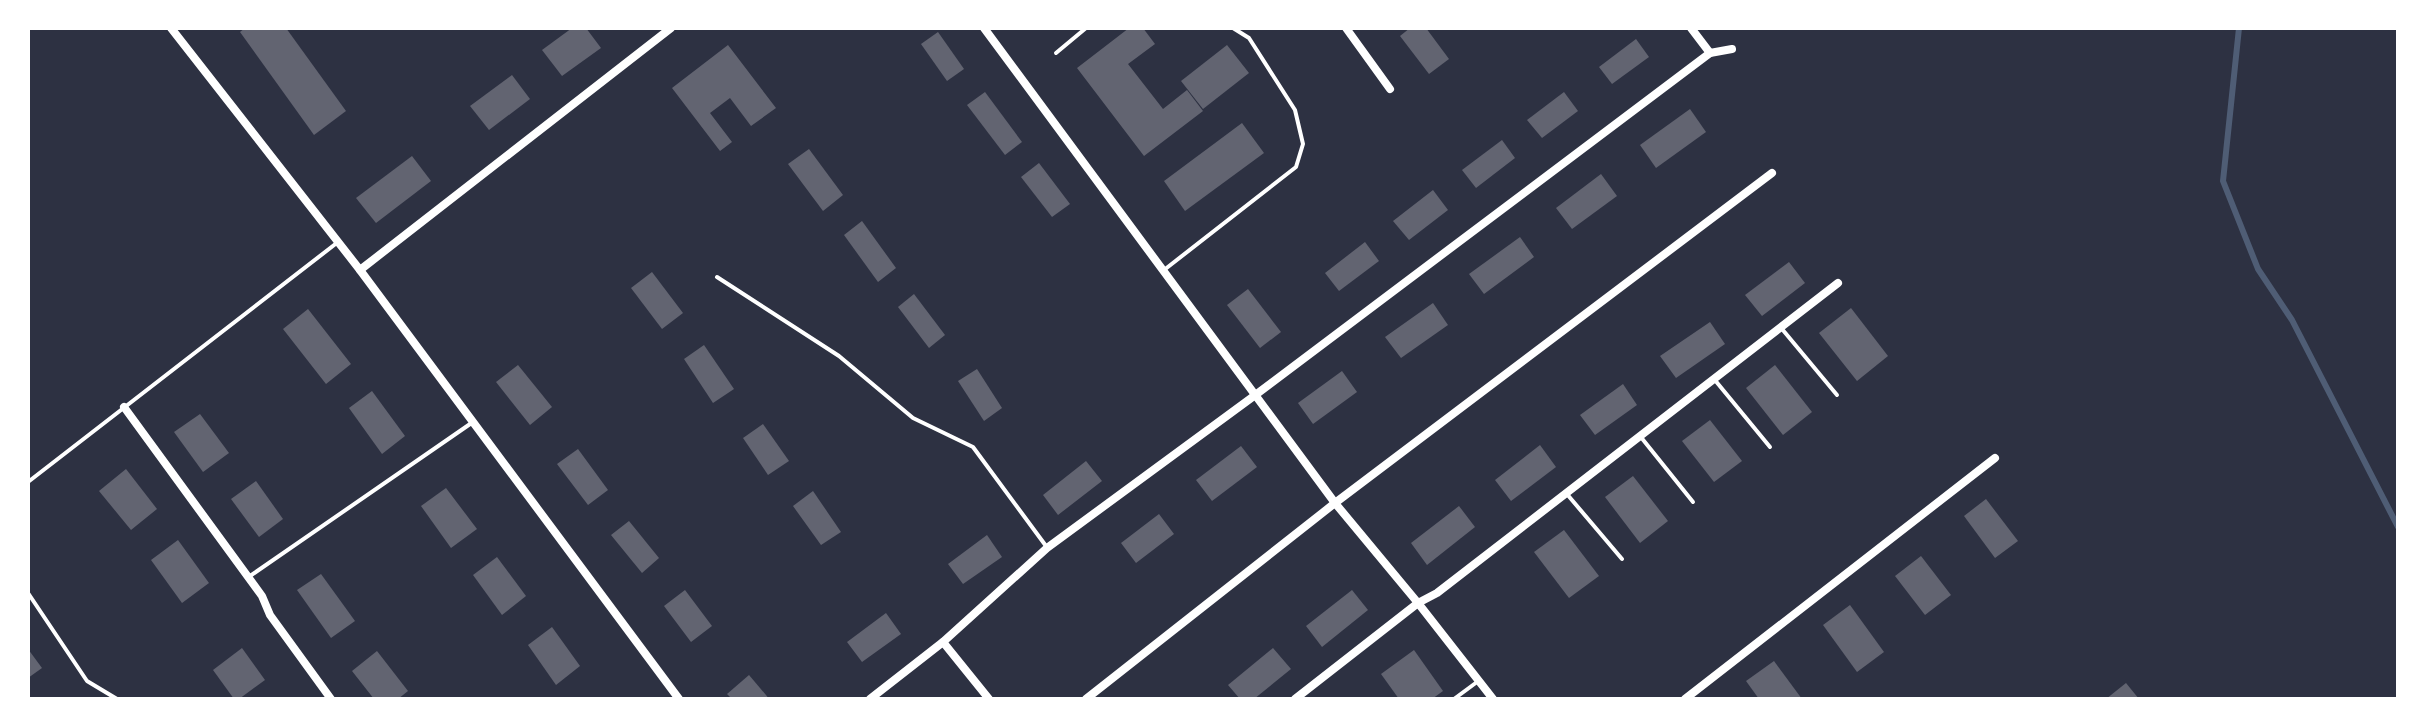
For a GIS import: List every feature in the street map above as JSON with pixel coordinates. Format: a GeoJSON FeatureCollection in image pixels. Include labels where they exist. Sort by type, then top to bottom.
{"type":"FeatureCollection","features":[{"type":"Feature","properties":{"kind":"street"},"geometry":{"type":"LineString","coordinates":[[171,28],[360,270],[679,699]]}},
{"type":"Feature","properties":{"kind":"street"},"geometry":{"type":"LineString","coordinates":[[360,270],[671,28]]}},
{"type":"Feature","properties":{"kind":"street"},"geometry":{"type":"LineString","coordinates":[[984,28],[1335,503],[1493,699]]}},
{"type":"Feature","properties":{"kind":"street"},"geometry":{"type":"LineString","coordinates":[[1346,28],[1390,89]]}},
{"type":"Feature","properties":{"kind":"street"},"geometry":{"type":"LineString","coordinates":[[1691,28],[1710,53]]}},
{"type":"Feature","properties":{"kind":"street"},"geometry":{"type":"LineString","coordinates":[[870,699],[943,642],[1047,548],[1710,53],[1732,49]]}},
{"type":"Feature","properties":{"kind":"street"},"geometry":{"type":"LineString","coordinates":[[1086,699],[1335,503],[1772,173]]}},
{"type":"Feature","properties":{"kind":"street"},"geometry":{"type":"LineString","coordinates":[[1295,699],[1838,283]]}},
{"type":"Feature","properties":{"kind":"street"},"geometry":{"type":"LineString","coordinates":[[124,407],[262,596],[270,615],[331,699]]}},
{"type":"Feature","properties":{"kind":"street"},"geometry":{"type":"LineString","coordinates":[[1685,699],[1995,458]]}},
{"type":"Feature","properties":{"kind":"street"},"geometry":{"type":"LineString","coordinates":[[943,642],[989,699]]}},
{"type":"Feature","properties":{"kind":"lane"},"geometry":{"type":"LineString","coordinates":[[1056,53],[1086,28]]}},
{"type":"Feature","properties":{"kind":"lane"},"geometry":{"type":"LineString","coordinates":[[1164,270],[1296,167],[1303,144],[1295,110],[1249,38],[1233,28]]}},
{"type":"Feature","properties":{"kind":"lane"},"geometry":{"type":"LineString","coordinates":[[28,482],[338,242]]}},
{"type":"Feature","properties":{"kind":"lane"},"geometry":{"type":"LineString","coordinates":[[717,277],[839,356],[913,418],[973,447],[1047,548]]}},
{"type":"Feature","properties":{"kind":"lane"},"geometry":{"type":"LineString","coordinates":[[1781,327],[1837,395]]}},
{"type":"Feature","properties":{"kind":"lane"},"geometry":{"type":"LineString","coordinates":[[1714,379],[1770,447]]}},
{"type":"Feature","properties":{"kind":"lane"},"geometry":{"type":"LineString","coordinates":[[248,577],[473,422]]}},
{"type":"Feature","properties":{"kind":"lane"},"geometry":{"type":"LineString","coordinates":[[1640,436],[1693,502]]}},
{"type":"Feature","properties":{"kind":"lane"},"geometry":{"type":"LineString","coordinates":[[1566,493],[1622,559]]}},
{"type":"Feature","properties":{"kind":"lane"},"geometry":{"type":"LineString","coordinates":[[28,593],[87,681],[117,699]]}},
{"type":"Feature","properties":{"kind":"lane"},"geometry":{"type":"LineString","coordinates":[[1454,699],[1479,681]]}},
{"type":"Feature","properties":{"kind":"building"},"geometry":{"type":"Polygon","coordinates":[[[245,28],[286,28],[346,111],[314,135],[240,32],[245,28]]]}},
{"type":"Feature","properties":{"kind":"building"},"geometry":{"type":"Polygon","coordinates":[[[572,28],[586,28],[601,48],[562,76],[542,50],[572,28]]]}},
{"type":"Feature","properties":{"kind":"building"},"geometry":{"type":"Polygon","coordinates":[[[1129,28],[1143,28],[1155,44],[1128,64],[1163,109],[1187,90],[1203,111],[1144,156],[1077,68],[1129,28]]]}},
{"type":"Feature","properties":{"kind":"building"},"geometry":{"type":"Polygon","coordinates":[[[1410,28],[1426,28],[1449,59],[1429,74],[1400,36],[1410,28]]]}},
{"type":"Feature","properties":{"kind":"building"},"geometry":{"type":"Polygon","coordinates":[[[938,32],[964,69],[947,81],[921,44],[938,32]]]}},
{"type":"Feature","properties":{"kind":"building"},"geometry":{"type":"Polygon","coordinates":[[[1636,39],[1649,57],[1612,84],[1599,67],[1636,39]]]}},
{"type":"Feature","properties":{"kind":"building"},"geometry":{"type":"Polygon","coordinates":[[[728,45],[776,108],[751,126],[730,98],[710,113],[732,142],[720,151],[672,88],[728,45]]]}},
{"type":"Feature","properties":{"kind":"building"},"geometry":{"type":"Polygon","coordinates":[[[1227,45],[1249,73],[1203,109],[1181,81],[1227,45]]]}},
{"type":"Feature","properties":{"kind":"building"},"geometry":{"type":"Polygon","coordinates":[[[512,75],[530,99],[489,130],[470,106],[512,75]]]}},
{"type":"Feature","properties":{"kind":"building"},"geometry":{"type":"Polygon","coordinates":[[[985,92],[1022,142],[1005,155],[967,105],[985,92]]]}},
{"type":"Feature","properties":{"kind":"building"},"geometry":{"type":"Polygon","coordinates":[[[1564,92],[1578,111],[1542,138],[1527,120],[1564,92]]]}},
{"type":"Feature","properties":{"kind":"building"},"geometry":{"type":"Polygon","coordinates":[[[1690,109],[1706,132],[1656,168],[1640,145],[1690,109]]]}},
{"type":"Feature","properties":{"kind":"building"},"geometry":{"type":"Polygon","coordinates":[[[1242,123],[1264,153],[1185,211],[1164,181],[1242,123]]]}},
{"type":"Feature","properties":{"kind":"building"},"geometry":{"type":"Polygon","coordinates":[[[1502,140],[1515,158],[1476,188],[1462,170],[1502,140]]]}},
{"type":"Feature","properties":{"kind":"building"},"geometry":{"type":"Polygon","coordinates":[[[809,149],[843,195],[823,211],[788,164],[809,149]]]}},
{"type":"Feature","properties":{"kind":"building"},"geometry":{"type":"Polygon","coordinates":[[[412,156],[431,181],[376,223],[356,198],[412,156]]]}},
{"type":"Feature","properties":{"kind":"building"},"geometry":{"type":"Polygon","coordinates":[[[1039,163],[1070,204],[1052,217],[1021,177],[1039,163]]]}},
{"type":"Feature","properties":{"kind":"building"},"geometry":{"type":"Polygon","coordinates":[[[1601,174],[1617,196],[1572,229],[1556,208],[1601,174]]]}},
{"type":"Feature","properties":{"kind":"building"},"geometry":{"type":"Polygon","coordinates":[[[1433,190],[1448,210],[1409,240],[1393,221],[1433,190]]]}},
{"type":"Feature","properties":{"kind":"building"},"geometry":{"type":"Polygon","coordinates":[[[862,221],[896,268],[878,282],[844,235],[862,221]]]}},
{"type":"Feature","properties":{"kind":"building"},"geometry":{"type":"Polygon","coordinates":[[[1520,237],[1534,257],[1484,294],[1469,274],[1520,237]]]}},
{"type":"Feature","properties":{"kind":"building"},"geometry":{"type":"Polygon","coordinates":[[[1365,242],[1379,261],[1339,291],[1325,273],[1365,242]]]}},
{"type":"Feature","properties":{"kind":"building"},"geometry":{"type":"Polygon","coordinates":[[[1789,262],[1805,283],[1762,316],[1745,295],[1789,262]]]}},
{"type":"Feature","properties":{"kind":"building"},"geometry":{"type":"Polygon","coordinates":[[[652,272],[683,313],[662,329],[631,288],[652,272]]]}},
{"type":"Feature","properties":{"kind":"building"},"geometry":{"type":"Polygon","coordinates":[[[1248,289],[1281,332],[1260,348],[1227,305],[1248,289]]]}},
{"type":"Feature","properties":{"kind":"building"},"geometry":{"type":"Polygon","coordinates":[[[914,294],[945,335],[929,348],[898,307],[914,294]]]}},
{"type":"Feature","properties":{"kind":"building"},"geometry":{"type":"Polygon","coordinates":[[[1433,303],[1448,325],[1401,358],[1385,337],[1433,303]]]}},
{"type":"Feature","properties":{"kind":"building"},"geometry":{"type":"Polygon","coordinates":[[[1851,308],[1888,356],[1857,381],[1819,333],[1851,308]]]}},
{"type":"Feature","properties":{"kind":"building"},"geometry":{"type":"Polygon","coordinates":[[[308,309],[351,364],[326,384],[283,329],[308,309]]]}},
{"type":"Feature","properties":{"kind":"building"},"geometry":{"type":"Polygon","coordinates":[[[1710,322],[1725,344],[1676,378],[1660,356],[1710,322]]]}},
{"type":"Feature","properties":{"kind":"building"},"geometry":{"type":"Polygon","coordinates":[[[704,345],[734,389],[713,403],[684,359],[704,345]]]}},
{"type":"Feature","properties":{"kind":"building"},"geometry":{"type":"Polygon","coordinates":[[[518,365],[552,407],[530,425],[496,382],[518,365]]]}},
{"type":"Feature","properties":{"kind":"building"},"geometry":{"type":"Polygon","coordinates":[[[1775,365],[1812,412],[1783,435],[1746,388],[1775,365]]]}},
{"type":"Feature","properties":{"kind":"building"},"geometry":{"type":"Polygon","coordinates":[[[977,369],[1002,408],[984,421],[958,381],[977,369]]]}},
{"type":"Feature","properties":{"kind":"building"},"geometry":{"type":"Polygon","coordinates":[[[1342,371],[1357,392],[1313,424],[1298,403],[1342,371]]]}},
{"type":"Feature","properties":{"kind":"building"},"geometry":{"type":"Polygon","coordinates":[[[1623,384],[1637,405],[1595,435],[1580,415],[1623,384]]]}},
{"type":"Feature","properties":{"kind":"building"},"geometry":{"type":"Polygon","coordinates":[[[372,391],[405,436],[382,454],[349,408],[372,391]]]}},
{"type":"Feature","properties":{"kind":"building"},"geometry":{"type":"Polygon","coordinates":[[[200,414],[229,453],[203,472],[174,432],[200,414]]]}},
{"type":"Feature","properties":{"kind":"building"},"geometry":{"type":"Polygon","coordinates":[[[1710,420],[1742,461],[1714,482],[1682,441],[1710,420]]]}},
{"type":"Feature","properties":{"kind":"building"},"geometry":{"type":"Polygon","coordinates":[[[763,424],[789,461],[768,475],[743,438],[763,424]]]}},
{"type":"Feature","properties":{"kind":"building"},"geometry":{"type":"Polygon","coordinates":[[[1540,445],[1556,467],[1511,501],[1495,480],[1540,445]]]}},
{"type":"Feature","properties":{"kind":"building"},"geometry":{"type":"Polygon","coordinates":[[[1241,446],[1257,467],[1212,501],[1196,480],[1241,446]]]}},
{"type":"Feature","properties":{"kind":"building"},"geometry":{"type":"Polygon","coordinates":[[[578,449],[608,490],[588,505],[557,464],[578,449]]]}},
{"type":"Feature","properties":{"kind":"building"},"geometry":{"type":"Polygon","coordinates":[[[1086,461],[1102,481],[1058,515],[1043,495],[1086,461]]]}},
{"type":"Feature","properties":{"kind":"building"},"geometry":{"type":"Polygon","coordinates":[[[126,469],[157,509],[131,530],[99,491],[126,469]]]}},
{"type":"Feature","properties":{"kind":"building"},"geometry":{"type":"Polygon","coordinates":[[[1633,476],[1668,521],[1640,543],[1605,497],[1633,476]]]}},
{"type":"Feature","properties":{"kind":"building"},"geometry":{"type":"Polygon","coordinates":[[[256,481],[283,519],[259,537],[231,499],[256,481]]]}},
{"type":"Feature","properties":{"kind":"building"},"geometry":{"type":"Polygon","coordinates":[[[446,488],[477,529],[451,548],[421,506],[446,488]]]}},
{"type":"Feature","properties":{"kind":"building"},"geometry":{"type":"Polygon","coordinates":[[[813,491],[841,532],[821,545],[793,506],[813,491]]]}},
{"type":"Feature","properties":{"kind":"building"},"geometry":{"type":"Polygon","coordinates":[[[1986,499],[2018,541],[1995,558],[1964,516],[1986,499]]]}},
{"type":"Feature","properties":{"kind":"building"},"geometry":{"type":"Polygon","coordinates":[[[1459,506],[1475,527],[1427,565],[1411,543],[1459,506]]]}},
{"type":"Feature","properties":{"kind":"building"},"geometry":{"type":"Polygon","coordinates":[[[1159,514],[1174,534],[1136,563],[1121,543],[1159,514]]]}},
{"type":"Feature","properties":{"kind":"building"},"geometry":{"type":"Polygon","coordinates":[[[629,521],[659,558],[642,573],[611,535],[629,521]]]}},
{"type":"Feature","properties":{"kind":"building"},"geometry":{"type":"Polygon","coordinates":[[[1564,530],[1599,576],[1569,598],[1534,552],[1564,530]]]}},
{"type":"Feature","properties":{"kind":"building"},"geometry":{"type":"Polygon","coordinates":[[[987,535],[1002,557],[963,584],[948,564],[987,535]]]}},
{"type":"Feature","properties":{"kind":"building"},"geometry":{"type":"Polygon","coordinates":[[[178,540],[209,583],[182,603],[151,560],[178,540]]]}},
{"type":"Feature","properties":{"kind":"building"},"geometry":{"type":"Polygon","coordinates":[[[1921,556],[1951,595],[1925,615],[1895,576],[1921,556]]]}},
{"type":"Feature","properties":{"kind":"building"},"geometry":{"type":"Polygon","coordinates":[[[497,557],[526,596],[502,615],[473,575],[497,557]]]}},
{"type":"Feature","properties":{"kind":"building"},"geometry":{"type":"Polygon","coordinates":[[[321,574],[355,621],[331,638],[297,590],[321,574]]]}},
{"type":"Feature","properties":{"kind":"building"},"geometry":{"type":"Polygon","coordinates":[[[685,590],[712,626],[691,642],[664,606],[685,590]]]}},
{"type":"Feature","properties":{"kind":"building"},"geometry":{"type":"Polygon","coordinates":[[[1352,590],[1368,610],[1322,647],[1306,626],[1352,590]]]}},
{"type":"Feature","properties":{"kind":"building"},"geometry":{"type":"Polygon","coordinates":[[[1850,605],[1884,652],[1857,672],[1823,625],[1850,605]]]}},
{"type":"Feature","properties":{"kind":"building"},"geometry":{"type":"Polygon","coordinates":[[[886,613],[901,634],[862,662],[847,642],[886,613]]]}},
{"type":"Feature","properties":{"kind":"building"},"geometry":{"type":"Polygon","coordinates":[[[552,627],[580,666],[556,685],[528,645],[552,627]]]}},
{"type":"Feature","properties":{"kind":"building"},"geometry":{"type":"Polygon","coordinates":[[[242,648],[265,680],[239,699],[234,699],[213,670],[242,648]]]}},
{"type":"Feature","properties":{"kind":"building"},"geometry":{"type":"Polygon","coordinates":[[[1273,648],[1291,669],[1254,699],[1240,699],[1228,685],[1273,648]]]}},
{"type":"Feature","properties":{"kind":"building"},"geometry":{"type":"Polygon","coordinates":[[[28,649],[42,668],[28,678],[28,649]]]}},
{"type":"Feature","properties":{"kind":"building"},"geometry":{"type":"Polygon","coordinates":[[[1414,650],[1443,691],[1432,699],[1399,699],[1381,674],[1414,650]]]}},
{"type":"Feature","properties":{"kind":"building"},"geometry":{"type":"Polygon","coordinates":[[[377,651],[408,691],[398,699],[374,699],[352,671],[377,651]]]}},
{"type":"Feature","properties":{"kind":"building"},"geometry":{"type":"Polygon","coordinates":[[[1774,661],[1802,699],[1759,699],[1746,681],[1774,661]]]}},
{"type":"Feature","properties":{"kind":"building"},"geometry":{"type":"Polygon","coordinates":[[[749,675],[769,699],[732,699],[727,694],[749,675]]]}},
{"type":"Feature","properties":{"kind":"building"},"geometry":{"type":"Polygon","coordinates":[[[2126,683],[2139,699],[2106,699],[2126,683]]]}},
{"type":"Feature","properties":{"kind":"waterway"},"geometry":{"type":"LineString","coordinates":[[2239,28],[2223,181],[2258,269],[2292,320],[2398,527]]}}]}
